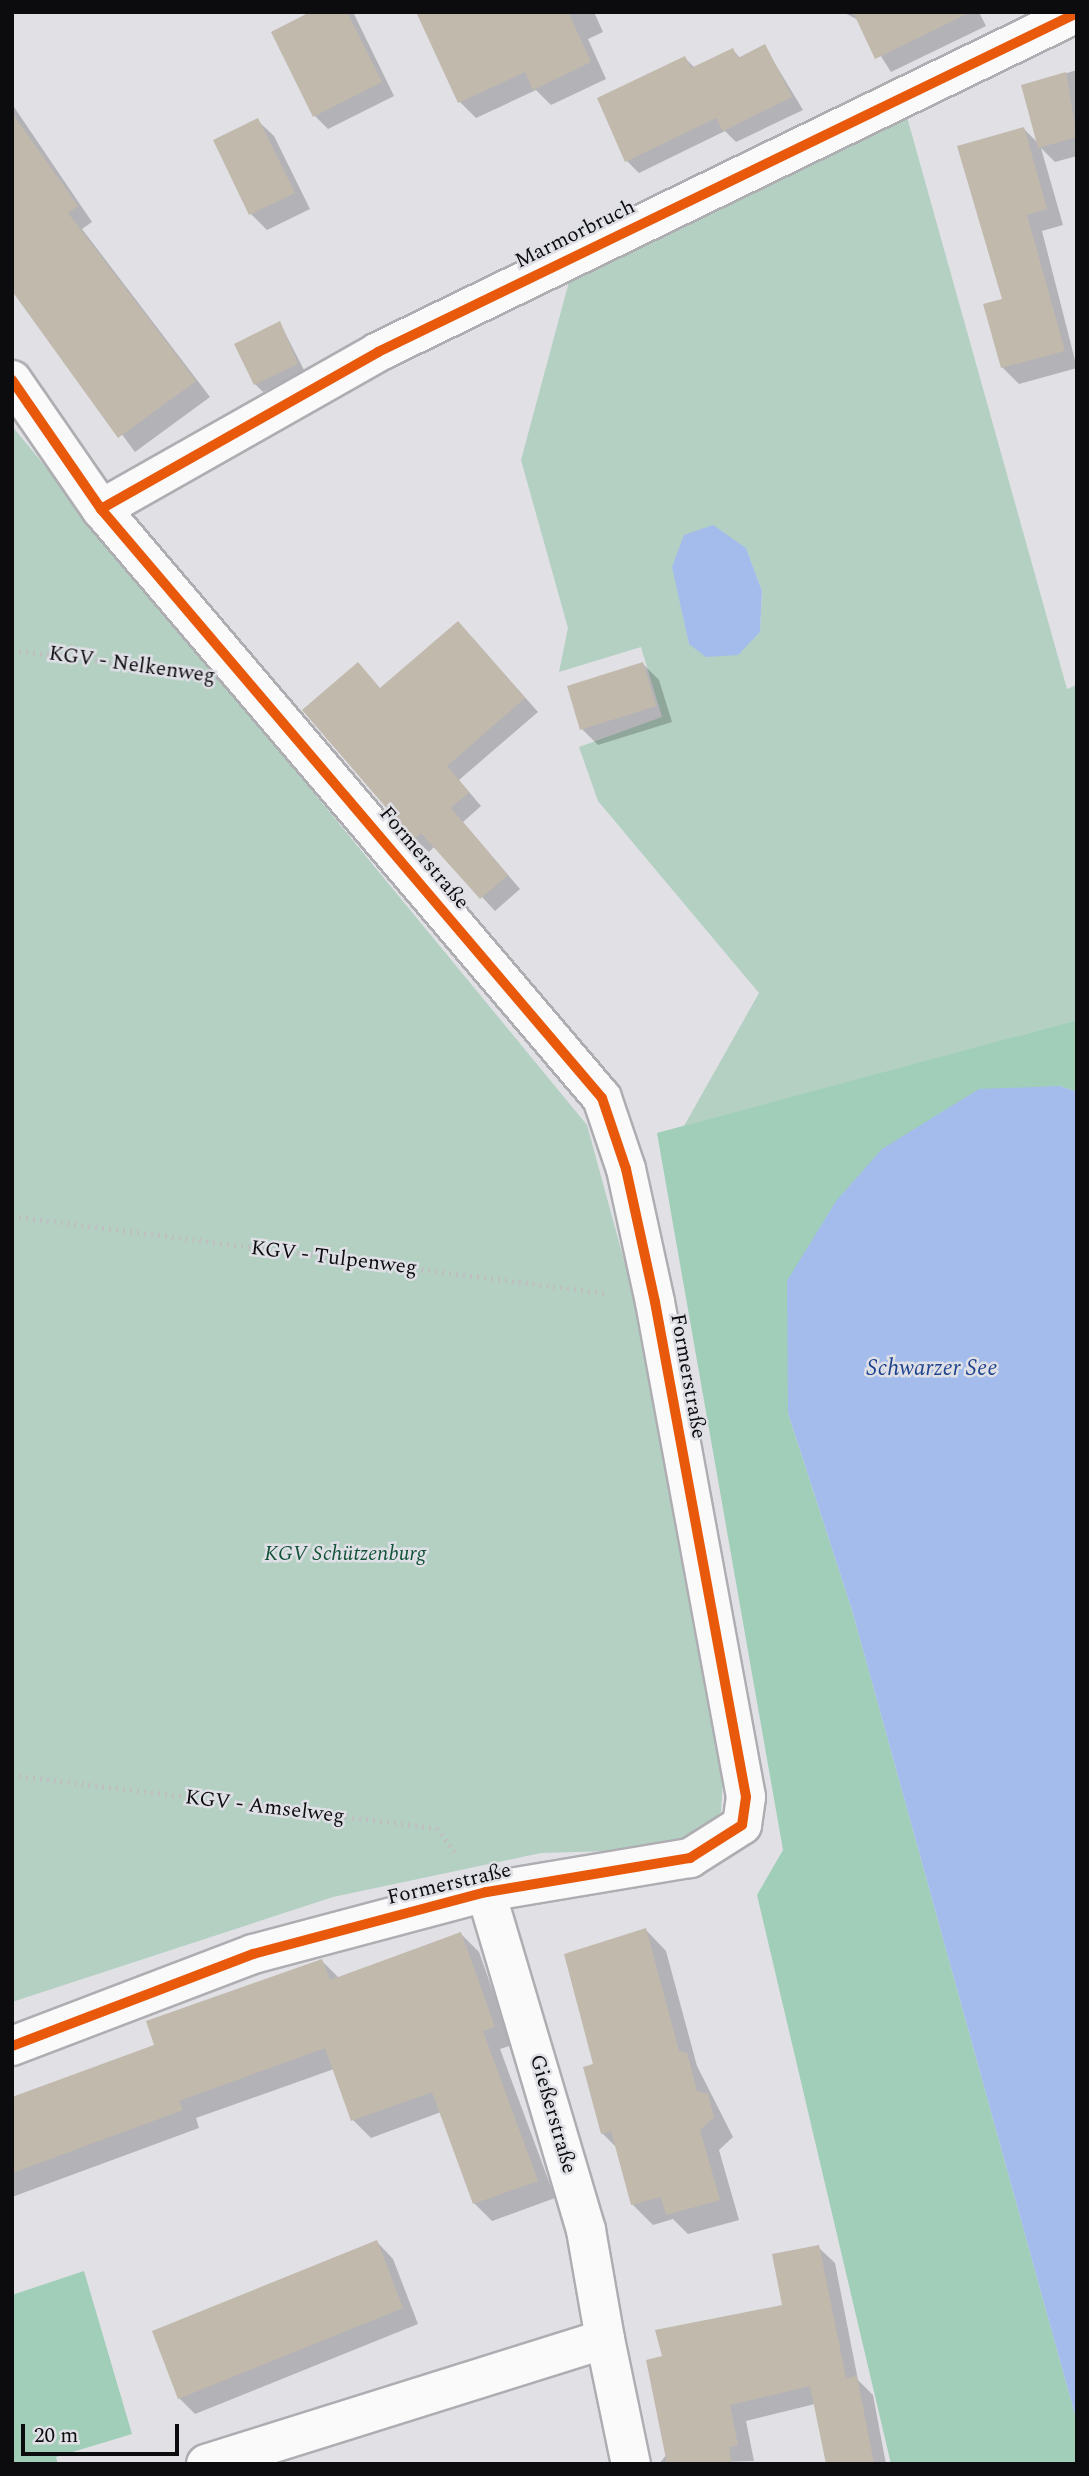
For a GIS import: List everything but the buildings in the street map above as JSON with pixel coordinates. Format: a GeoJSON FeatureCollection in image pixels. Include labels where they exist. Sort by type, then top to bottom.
{"type":"FeatureCollection","features":[{"type":"Feature","properties":{"kind":"street","name":"Marmorbruch"},"geometry":{"type":"LineString","coordinates":[[101,509],[378,352],[1077,13]]}},
{"type":"Feature","properties":{"kind":"street","name":"Formerstraße"},"geometry":{"type":"LineString","coordinates":[[12,380],[101,509],[602,1098],[626,1169],[655,1302],[741,1766],[742,1825],[690,1858],[486,1892],[253,1954],[12,2046]]}},
{"type":"Feature","properties":{"kind":"street","name":"Gießerstraße"},"geometry":{"type":"LineString","coordinates":[[486,1892],[586,2230],[631,2464]]}},
{"type":"Feature","properties":{"kind":"street"},"geometry":{"type":"LineString","coordinates":[[206,2464],[605,2339]]}},
{"type":"Feature","properties":{"kind":"green space"},"geometry":{"type":"Polygon","coordinates":[[[907,117],[1067,689],[1077,685],[1077,1020],[684,1126],[759,993],[598,801],[579,747],[662,717],[641,647],[559,672],[568,628],[521,460],[570,278],[907,117]],[[746,548],[681,606],[689,644],[760,632],[762,591],[746,548]]]}},
{"type":"Feature","properties":{"kind":"green space","name":"KGV Schützenburg"},"geometry":{"type":"Polygon","coordinates":[[[12,426],[587,1125],[634,1297],[724,1760],[721,1812],[693,1838],[644,1850],[541,1853],[333,1897],[12,2002],[12,426]]]}},
{"type":"Feature","properties":{"kind":"green space"},"geometry":{"type":"Polygon","coordinates":[[[1077,1020],[1077,1092],[1060,1086],[788,1413],[852,1610],[1077,2422],[1077,2464],[891,2464],[757,1895],[783,1850],[657,1133],[1077,1020]]]}},
{"type":"Feature","properties":{"kind":"green space"},"geometry":{"type":"Polygon","coordinates":[[[84,2271],[132,2434],[56,2457],[58,2464],[12,2464],[12,2295],[84,2271]]]}},
{"type":"Feature","properties":{"kind":"water"},"geometry":{"type":"Polygon","coordinates":[[[713,525],[746,548],[762,591],[760,632],[738,655],[706,657],[689,644],[672,567],[684,535],[713,525]]]}},
{"type":"Feature","properties":{"kind":"water","name":"Schwarzer See"},"geometry":{"type":"Polygon","coordinates":[[[1060,1086],[1077,1092],[1077,2422],[852,1610],[788,1413],[787,1281],[836,1201],[882,1149],[979,1089],[1060,1086]]]}},
{"type":"Feature","properties":{"kind":"cycle path"},"geometry":{"type":"LineString","coordinates":[[101,509],[378,352],[1077,13]]}},
{"type":"Feature","properties":{"kind":"cycle path","name":"KGV - Nelkenweg"},"geometry":{"type":"LineString","coordinates":[[12,380],[101,509],[602,1098],[626,1169],[655,1302],[746,1797],[742,1825],[690,1858],[486,1892],[253,1954],[12,2046]]}}]}
